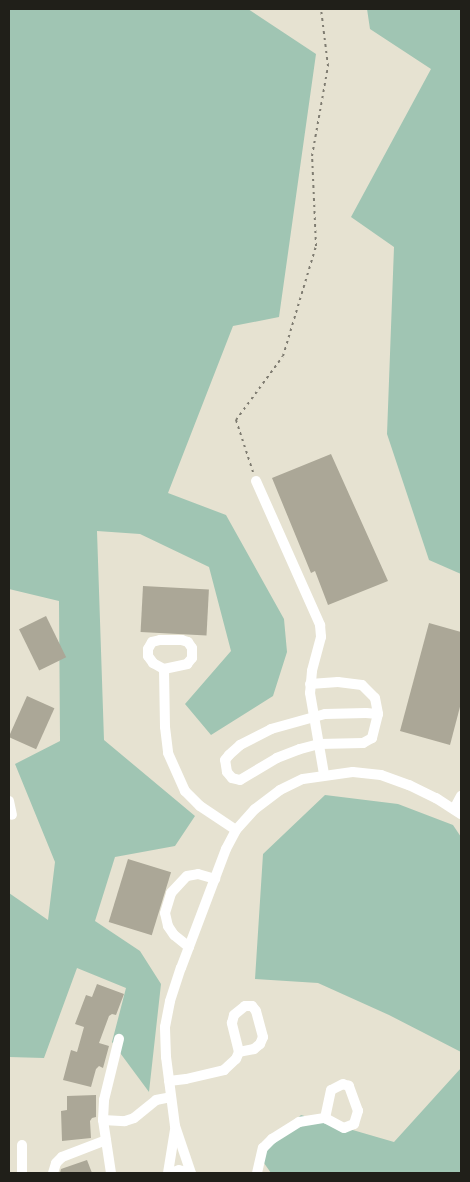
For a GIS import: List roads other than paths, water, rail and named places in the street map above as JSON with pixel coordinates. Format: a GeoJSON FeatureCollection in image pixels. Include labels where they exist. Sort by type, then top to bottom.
{"type":"FeatureCollection","features":[{"type":"Feature","properties":{"kind":"street"},"geometry":{"type":"LineString","coordinates":[[256,482],[320,626],[320,644],[310,684],[313,716],[324,774]]}},
{"type":"Feature","properties":{"kind":"street"},"geometry":{"type":"LineString","coordinates":[[164,669],[165,727],[168,753],[175,772],[185,790],[200,806],[236,830]]}},
{"type":"Feature","properties":{"kind":"street"},"geometry":{"type":"LineString","coordinates":[[310,684],[338,682],[362,685],[375,698],[378,714],[372,738],[363,743],[319,744],[277,758],[240,780],[232,778],[225,766],[224,760],[255,737],[271,729],[325,714],[378,714]]}},
{"type":"Feature","properties":{"kind":"street"},"geometry":{"type":"LineString","coordinates":[[191,1173],[179,1170],[169,1173],[175,1126],[165,1027],[170,1001],[189,947],[226,849],[236,830],[255,809],[280,790],[304,779],[324,774],[353,772],[382,775],[409,785],[457,812],[461,796]]}},
{"type":"Feature","properties":{"kind":"street"},"geometry":{"type":"LineString","coordinates":[[9,801],[12,815]]}},
{"type":"Feature","properties":{"kind":"street"},"geometry":{"type":"LineString","coordinates":[[189,947],[174,936],[168,926],[165,913],[171,893],[188,876],[198,874],[215,879]]}},
{"type":"Feature","properties":{"kind":"street"},"geometry":{"type":"LineString","coordinates":[[111,1173],[104,1120],[107,1082],[118,1039]]}},
{"type":"Feature","properties":{"kind":"street"},"geometry":{"type":"LineString","coordinates":[[169,1081],[224,1070],[236,1059],[239,1052]]}},
{"type":"Feature","properties":{"kind":"street"},"geometry":{"type":"LineString","coordinates":[[104,1120],[125,1121],[134,1118],[156,1100],[171,1097]]}},
{"type":"Feature","properties":{"kind":"street"},"geometry":{"type":"LineString","coordinates":[[257,1173],[263,1148],[272,1139],[299,1122],[325,1118]]}},
{"type":"Feature","properties":{"kind":"street"},"geometry":{"type":"LineString","coordinates":[[175,1126],[191,1173]]}},
{"type":"Feature","properties":{"kind":"street"},"geometry":{"type":"LineString","coordinates":[[52,1173],[56,1163],[62,1156],[106,1140]]}},
{"type":"Feature","properties":{"kind":"street"},"geometry":{"type":"LineString","coordinates":[[22,1145],[22,1173]]}}]}
